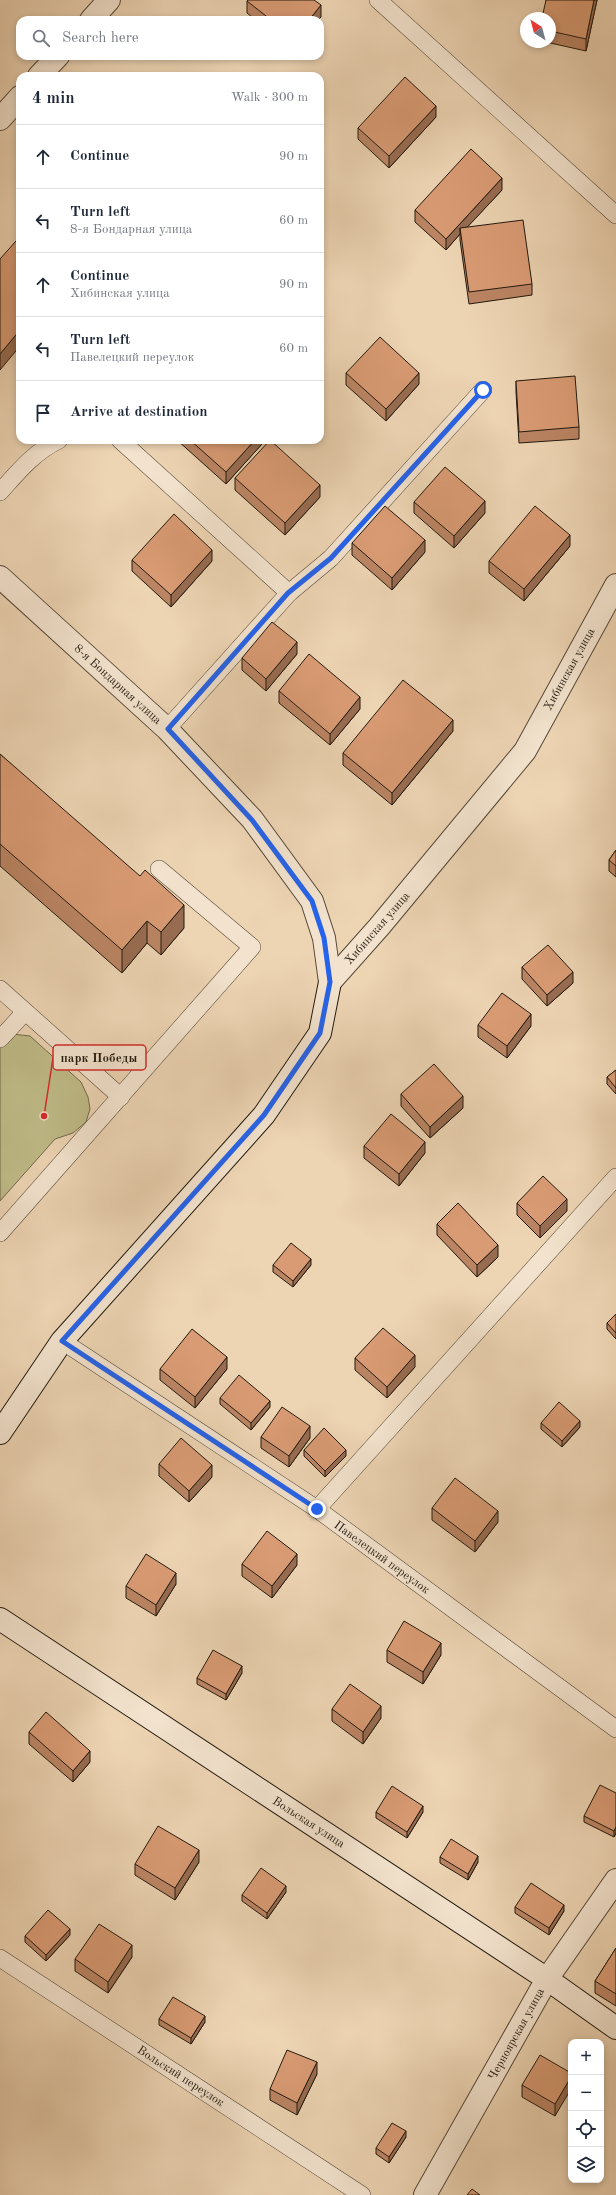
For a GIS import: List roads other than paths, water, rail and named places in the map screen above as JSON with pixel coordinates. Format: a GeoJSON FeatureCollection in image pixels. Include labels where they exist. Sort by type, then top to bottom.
{"type":"FeatureCollection","features":[{"type":"Feature","properties":{"kind":"street"},"geometry":{"type":"LineString","coordinates":[[95,16],[109,0]]}},
{"type":"Feature","properties":{"kind":"street"},"geometry":{"type":"LineString","coordinates":[[43,72],[54,60]]}},
{"type":"Feature","properties":{"kind":"street"},"geometry":{"type":"LineString","coordinates":[[0,119],[16,101]]}},
{"type":"Feature","properties":{"kind":"street","name":"8-я Бондарная улица"},"geometry":{"type":"LineString","coordinates":[[0,577],[168,729],[252,820],[312,901],[324,938],[330,982]]}},
{"type":"Feature","properties":{"kind":"street","name":"Хибинская улица"},"geometry":{"type":"LineString","coordinates":[[330,982],[380,927],[525,751],[616,585]]}},
{"type":"Feature","properties":{"kind":"street"},"geometry":{"type":"LineString","coordinates":[[0,1433],[62,1341],[264,1115],[320,1033],[330,982]]}},
{"type":"Feature","properties":{"kind":"street","name":"Вольская улица"},"geometry":{"type":"LineString","coordinates":[[0,1619],[547,1979],[616,2028]]}},
{"type":"Feature","properties":{"kind":"street","name":"Черноярская улица"},"geometry":{"type":"LineString","coordinates":[[425,2195],[547,1979],[616,1880]]}},
{"type":"Feature","properties":{"kind":"lane"},"geometry":{"type":"LineString","coordinates":[[378,0],[616,215]]}},
{"type":"Feature","properties":{"kind":"lane"},"geometry":{"type":"LineString","coordinates":[[168,729],[288,593],[331,558],[483,390]]}},
{"type":"Feature","properties":{"kind":"lane"},"geometry":{"type":"LineString","coordinates":[[0,492],[32,458],[51,444]]}},
{"type":"Feature","properties":{"kind":"lane"},"geometry":{"type":"LineString","coordinates":[[124,444],[288,593]]}},
{"type":"Feature","properties":{"kind":"lane"},"geometry":{"type":"LineString","coordinates":[[0,1234],[252,947],[159,869]]}},
{"type":"Feature","properties":{"kind":"lane"},"geometry":{"type":"LineString","coordinates":[[0,989],[121,1097]]}},
{"type":"Feature","properties":{"kind":"lane"},"geometry":{"type":"LineString","coordinates":[[0,1039],[25,1012]]}},
{"type":"Feature","properties":{"kind":"lane"},"geometry":{"type":"LineString","coordinates":[[317,1509],[616,1177]]}},
{"type":"Feature","properties":{"kind":"lane","name":"Павелецкий переулок"},"geometry":{"type":"LineString","coordinates":[[62,1341],[317,1509],[616,1729]]}},
{"type":"Feature","properties":{"kind":"lane","name":"Вольский переулок"},"geometry":{"type":"LineString","coordinates":[[1,1960],[362,2195]]}},
{"type":"Feature","properties":{"kind":"place","name":"парк Победы"},"geometry":{"type":"Point","coordinates":[44,1116]}}]}
